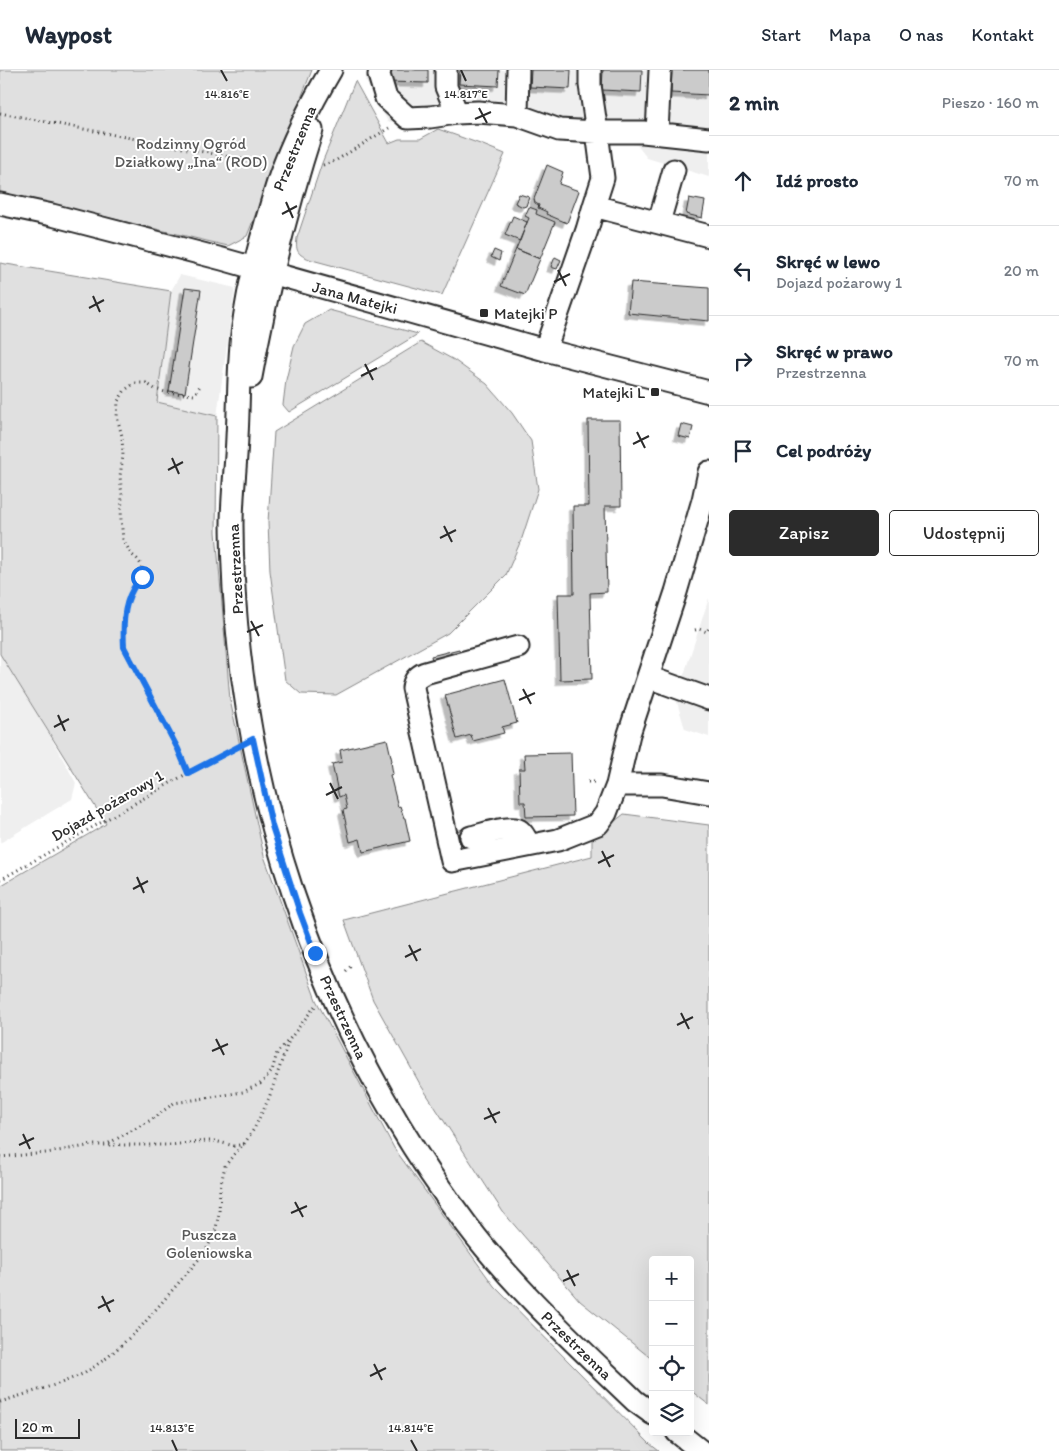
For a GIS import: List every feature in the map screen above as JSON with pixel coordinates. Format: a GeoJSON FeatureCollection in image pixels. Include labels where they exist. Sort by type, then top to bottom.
{"type":"FeatureCollection","features":[{"type":"Feature","properties":{"kind":"street","name":"Przestrzenna"},"geometry":{"type":"LineString","coordinates":[[331,70],[313,100],[279,178],[263,271],[242,333],[232,522],[234,586],[242,679],[272,826],[300,913],[345,1024],[381,1095],[421,1160],[468,1227],[520,1289],[635,1401],[649,1411]]}},
{"type":"Feature","properties":{"kind":"street"},"geometry":{"type":"LineString","coordinates":[[380,70],[379,74],[386,98],[408,118],[478,112],[517,115],[558,130],[642,132],[708,138]]}},
{"type":"Feature","properties":{"kind":"street"},"geometry":{"type":"LineString","coordinates":[[446,70],[446,87],[457,113]]}},
{"type":"Feature","properties":{"kind":"street"},"geometry":{"type":"LineString","coordinates":[[517,115],[518,70]]}},
{"type":"Feature","properties":{"kind":"street"},"geometry":{"type":"LineString","coordinates":[[545,350],[603,178],[590,85],[590,70]]}},
{"type":"Feature","properties":{"kind":"street"},"geometry":{"type":"LineString","coordinates":[[657,133],[660,70]]}},
{"type":"Feature","properties":{"kind":"street"},"geometry":{"type":"LineString","coordinates":[[659,222],[674,170]]}},
{"type":"Feature","properties":{"kind":"street","name":"Jana Matejki"},"geometry":{"type":"LineString","coordinates":[[0,204],[52,215],[263,271],[545,350],[709,392]]}},
{"type":"Feature","properties":{"kind":"street"},"geometry":{"type":"LineString","coordinates":[[594,206],[709,236]]}},
{"type":"Feature","properties":{"kind":"street"},"geometry":{"type":"LineString","coordinates":[[518,647],[418,676],[414,681],[413,688],[452,861],[558,840],[598,824],[606,813],[607,784],[629,734],[676,592],[703,500],[709,472]]}},
{"type":"Feature","properties":{"kind":"street"},"geometry":{"type":"LineString","coordinates":[[648,677],[709,699]]}},
{"type":"Feature","properties":{"kind":"street"},"geometry":{"type":"LineString","coordinates":[[607,784],[662,785],[709,793]]}},
{"type":"Feature","properties":{"kind":"street"},"geometry":{"type":"LineString","coordinates":[[471,837],[515,828],[521,831],[529,845]]}},
{"type":"Feature","properties":{"kind":"street"},"geometry":{"type":"LineString","coordinates":[[682,1436],[701,1451]]}},
{"type":"Feature","properties":{"kind":"path"},"geometry":{"type":"LineString","coordinates":[[0,113],[251,161]]}},
{"type":"Feature","properties":{"kind":"path"},"geometry":{"type":"LineString","coordinates":[[317,167],[335,161],[381,132],[408,118]]}},
{"type":"Feature","properties":{"kind":"path"},"geometry":{"type":"LineString","coordinates":[[188,773],[178,749],[124,647],[123,630],[127,604],[132,589],[142,577],[142,566],[131,554],[124,540],[121,518],[122,496],[120,476],[123,456],[122,436],[117,417],[118,401],[125,390],[135,383],[146,384],[165,392],[194,395],[200,386]]}},
{"type":"Feature","properties":{"kind":"path"},"geometry":{"type":"LineString","coordinates":[[695,630],[699,629],[707,632],[709,628]]}},
{"type":"Feature","properties":{"kind":"path","name":"Dojazd pożarowy 1"},"geometry":{"type":"LineString","coordinates":[[0,880],[188,773],[253,739]]}},
{"type":"Feature","properties":{"kind":"path"},"geometry":{"type":"LineString","coordinates":[[588,782],[607,784]]}},
{"type":"Feature","properties":{"kind":"path"},"geometry":{"type":"LineString","coordinates":[[107,1144],[150,1120],[174,1103],[243,1092],[255,1086],[272,1071],[278,1053],[320,1000]]}},
{"type":"Feature","properties":{"kind":"path"},"geometry":{"type":"LineString","coordinates":[[0,1402],[85,1374],[108,1357],[140,1328],[205,1252],[215,1233],[219,1213],[220,1188],[226,1166],[244,1144],[270,1098],[289,1040]]}},
{"type":"Feature","properties":{"kind":"path"},"geometry":{"type":"LineString","coordinates":[[0,1157],[46,1153],[107,1144],[171,1146],[215,1141],[234,1146],[244,1144]]}},
{"type":"Feature","properties":{"kind":"shaded area"},"geometry":{"type":"Polygon","coordinates":[[[369,70],[709,70],[709,177],[647,158],[637,145],[519,123],[459,117],[388,122],[365,80],[369,70]]]}},
{"type":"Feature","properties":{"kind":"shaded area"},"geometry":{"type":"Polygon","coordinates":[[[180,275],[235,288],[217,416],[157,402],[171,291],[180,275]]]}},
{"type":"Feature","properties":{"kind":"shaded area"},"geometry":{"type":"Polygon","coordinates":[[[709,598],[709,737],[685,729],[676,699],[709,598]]]}},
{"type":"Feature","properties":{"kind":"shaded area"},"geometry":{"type":"Polygon","coordinates":[[[0,645],[76,783],[72,799],[0,843],[0,645]]]}},
{"type":"Feature","properties":{"kind":"green space","name":"Rodzinny Ogród Działkowy „Ina“ (ROD)"},"geometry":{"type":"Polygon","coordinates":[[[0,70],[312,70],[247,236],[228,246],[0,192],[0,70]]]}},
{"type":"Feature","properties":{"kind":"green space"},"geometry":{"type":"Polygon","coordinates":[[[355,81],[389,143],[399,139],[420,139],[438,129],[505,154],[442,295],[312,260],[301,255],[297,250],[297,238],[322,163],[355,81]]]}},
{"type":"Feature","properties":{"kind":"green space","name":"Puszcza Goleniowska"},"geometry":{"type":"Polygon","coordinates":[[[0,263],[171,291],[157,402],[217,416],[216,532],[230,700],[264,856],[316,1000],[394,1148],[494,1286],[659,1451],[0,1451],[0,886],[106,824],[0,654],[0,263]]]}},
{"type":"Feature","properties":{"kind":"green space"},"geometry":{"type":"Polygon","coordinates":[[[329,310],[418,334],[289,412],[283,405],[286,380],[294,346],[305,324],[329,310]]]}},
{"type":"Feature","properties":{"kind":"green space"},"geometry":{"type":"Polygon","coordinates":[[[421,342],[454,360],[487,384],[512,413],[531,441],[538,489],[522,538],[506,575],[448,633],[336,695],[301,694],[285,680],[270,571],[268,522],[274,432],[421,342]]]}},
{"type":"Feature","properties":{"kind":"green space"},"geometry":{"type":"Polygon","coordinates":[[[624,814],[709,825],[709,1405],[694,1393],[694,1256],[649,1256],[649,1357],[580,1301],[503,1212],[420,1084],[373,1000],[344,920],[592,856],[592,839],[624,814]]]}},
{"type":"Feature","properties":{"kind":"building"},"geometry":{"type":"Polygon","coordinates":[[[388,70],[428,70],[428,83],[387,82],[388,70]]]}},
{"type":"Feature","properties":{"kind":"building"},"geometry":{"type":"Polygon","coordinates":[[[460,70],[499,70],[498,86],[459,84],[460,70]]]}},
{"type":"Feature","properties":{"kind":"building"},"geometry":{"type":"Polygon","coordinates":[[[531,70],[571,70],[570,89],[530,87],[531,70]]]}},
{"type":"Feature","properties":{"kind":"building"},"geometry":{"type":"Polygon","coordinates":[[[603,70],[642,70],[641,92],[602,90],[603,70]]]}},
{"type":"Feature","properties":{"kind":"building"},"geometry":{"type":"Polygon","coordinates":[[[672,70],[709,70],[709,95],[671,93],[672,70]]]}},
{"type":"Feature","properties":{"kind":"building"},"geometry":{"type":"Polygon","coordinates":[[[547,165],[563,172],[559,184],[579,191],[567,223],[546,214],[547,212],[538,208],[539,205],[535,203],[534,199],[547,165]]]}},
{"type":"Feature","properties":{"kind":"building"},"geometry":{"type":"Polygon","coordinates":[[[519,194],[529,197],[526,206],[523,207],[515,203],[519,194]]]}},
{"type":"Feature","properties":{"kind":"building"},"geometry":{"type":"Polygon","coordinates":[[[689,198],[705,201],[702,218],[686,214],[689,198]]]}},
{"type":"Feature","properties":{"kind":"building"},"geometry":{"type":"Polygon","coordinates":[[[529,207],[537,210],[536,214],[555,222],[540,259],[516,249],[529,218],[525,216],[529,207]]]}},
{"type":"Feature","properties":{"kind":"building"},"geometry":{"type":"Polygon","coordinates":[[[513,216],[527,222],[520,241],[505,235],[513,216]]]}},
{"type":"Feature","properties":{"kind":"building"},"geometry":{"type":"Polygon","coordinates":[[[516,249],[540,259],[525,295],[501,286],[516,249]]]}},
{"type":"Feature","properties":{"kind":"building"},"geometry":{"type":"Polygon","coordinates":[[[494,250],[501,253],[499,261],[491,257],[494,250]]]}},
{"type":"Feature","properties":{"kind":"building"},"geometry":{"type":"Polygon","coordinates":[[[555,257],[561,260],[557,269],[551,267],[555,257]]]}},
{"type":"Feature","properties":{"kind":"building"},"geometry":{"type":"Polygon","coordinates":[[[631,282],[709,288],[709,321],[628,313],[631,282]]]}},
{"type":"Feature","properties":{"kind":"building"},"geometry":{"type":"Polygon","coordinates":[[[185,288],[201,290],[185,393],[169,391],[185,288]]]}},
{"type":"Feature","properties":{"kind":"building"},"geometry":{"type":"Polygon","coordinates":[[[588,420],[620,420],[621,506],[605,506],[607,592],[590,593],[592,679],[560,680],[558,594],[574,594],[573,506],[589,506],[588,420]]]}},
{"type":"Feature","properties":{"kind":"building"},"geometry":{"type":"Polygon","coordinates":[[[681,424],[693,427],[690,439],[678,436],[681,424]]]}},
{"type":"Feature","properties":{"kind":"building"},"geometry":{"type":"Polygon","coordinates":[[[459,649],[461,657],[433,664],[431,656],[459,649]]]}},
{"type":"Feature","properties":{"kind":"building"},"geometry":{"type":"Polygon","coordinates":[[[505,679],[517,723],[502,727],[504,733],[473,741],[471,735],[457,739],[445,695],[505,679]]]}},
{"type":"Feature","properties":{"kind":"building"},"geometry":{"type":"Polygon","coordinates":[[[387,739],[392,761],[393,774],[390,775],[398,807],[400,806],[405,818],[410,841],[363,852],[360,839],[350,842],[343,810],[347,809],[344,795],[339,797],[332,764],[342,762],[340,750],[387,739]]]}},
{"type":"Feature","properties":{"kind":"building"},"geometry":{"type":"Polygon","coordinates":[[[571,753],[573,816],[526,817],[525,802],[520,802],[519,769],[525,769],[524,754],[571,753]]]}},
{"type":"Feature","properties":{"kind":"building"},"geometry":{"type":"Polygon","coordinates":[[[472,827],[476,847],[456,851],[451,832],[472,827]]]}},
{"type":"Feature","properties":{"kind":"place","name":"Matejki P"},"geometry":{"type":"Point","coordinates":[484,313]}},
{"type":"Feature","properties":{"kind":"place","name":"Matejki L"},"geometry":{"type":"Point","coordinates":[655,392]}},
{"type":"Feature","properties":{"kind":"route"},"geometry":{"type":"LineString","coordinates":[[142,577],[132,589],[127,604],[123,630],[124,647],[161,715],[188,773],[253,739],[272,826],[315,953]]}}]}
